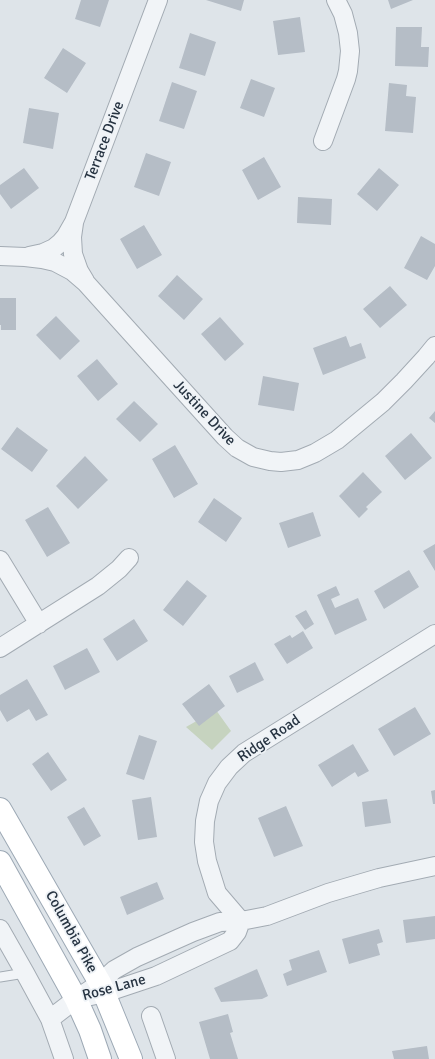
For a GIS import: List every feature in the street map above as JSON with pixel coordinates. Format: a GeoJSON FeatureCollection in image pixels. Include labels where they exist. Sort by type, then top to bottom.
{"type":"FeatureCollection","features":[{"type":"Feature","properties":{"kind":"main road","name":"Columbia Pike"},"geometry":{"type":"LineString","coordinates":[[0,809],[102,988],[131,1059]]}},
{"type":"Feature","properties":{"kind":"main road","name":"Columbia Pike"},"geometry":{"type":"LineString","coordinates":[[0,862],[76,999],[90,1030],[100,1059]]}},
{"type":"Feature","properties":{"kind":"street","name":"Terrace Drive"},"geometry":{"type":"LineString","coordinates":[[25,256],[43,253],[54,248],[66,236],[74,222],[158,0]]}},
{"type":"Feature","properties":{"kind":"street"},"geometry":{"type":"LineString","coordinates":[[323,141],[346,79],[350,51],[348,33],[343,14],[336,0]]}},
{"type":"Feature","properties":{"kind":"street"},"geometry":{"type":"LineString","coordinates":[[74,222],[72,237],[73,254],[79,271],[86,282]]}},
{"type":"Feature","properties":{"kind":"street","name":"Justine Drive"},"geometry":{"type":"LineString","coordinates":[[0,256],[42,258],[55,262],[72,271],[86,282],[225,437],[242,451],[254,457],[270,461],[281,462],[298,460],[315,453],[337,440],[383,402],[435,346]]}},
{"type":"Feature","properties":{"kind":"street"},"geometry":{"type":"LineString","coordinates":[[0,648],[98,586],[119,569],[129,558]]}},
{"type":"Feature","properties":{"kind":"street"},"geometry":{"type":"LineString","coordinates":[[0,560],[39,624]]}},
{"type":"Feature","properties":{"kind":"street","name":"Ridge Road"},"geometry":{"type":"LineString","coordinates":[[241,921],[217,893],[207,861],[204,842],[205,821],[209,801],[217,783],[229,767],[244,753],[435,634]]}},
{"type":"Feature","properties":{"kind":"street","name":"Rose Lane"},"geometry":{"type":"LineString","coordinates":[[102,988],[114,970],[137,957],[220,922],[241,921],[267,916],[328,893],[379,878],[435,866]]}},
{"type":"Feature","properties":{"kind":"street","name":"Rose Lane"},"geometry":{"type":"LineString","coordinates":[[76,999],[102,988],[156,976],[230,941],[237,932],[241,921]]}},
{"type":"Feature","properties":{"kind":"street"},"geometry":{"type":"LineString","coordinates":[[0,929],[50,1019],[64,1059]]}},
{"type":"Feature","properties":{"kind":"street"},"geometry":{"type":"LineString","coordinates":[[50,1019],[76,999]]}},
{"type":"Feature","properties":{"kind":"street"},"geometry":{"type":"LineString","coordinates":[[151,1016],[166,1059]]}},
{"type":"Feature","properties":{"kind":"lane"},"geometry":{"type":"LineString","coordinates":[[0,977],[25,973]]}},
{"type":"Feature","properties":{"kind":"green space"},"geometry":{"type":"Polygon","coordinates":[[[216,710],[231,731],[212,750],[186,727],[216,710]]]}},
{"type":"Feature","properties":{"kind":"building"},"geometry":{"type":"Polygon","coordinates":[[[81,0],[109,0],[100,27],[75,19],[81,0]]]}},
{"type":"Feature","properties":{"kind":"building"},"geometry":{"type":"Polygon","coordinates":[[[206,0],[244,0],[241,11],[206,0]]]}},
{"type":"Feature","properties":{"kind":"building"},"geometry":{"type":"Polygon","coordinates":[[[388,0],[413,0],[391,9],[388,0]]]}},
{"type":"Feature","properties":{"kind":"building"},"geometry":{"type":"Polygon","coordinates":[[[300,17],[305,52],[278,55],[273,21],[300,17]]]}},
{"type":"Feature","properties":{"kind":"building"},"geometry":{"type":"Polygon","coordinates":[[[396,27],[422,27],[421,47],[429,47],[428,67],[395,66],[396,27]]]}},
{"type":"Feature","properties":{"kind":"building"},"geometry":{"type":"Polygon","coordinates":[[[190,33],[216,42],[205,76],[179,68],[190,33]]]}},
{"type":"Feature","properties":{"kind":"building"},"geometry":{"type":"Polygon","coordinates":[[[63,48],[86,63],[67,93],[44,78],[63,48]]]}},
{"type":"Feature","properties":{"kind":"building"},"geometry":{"type":"Polygon","coordinates":[[[251,79],[275,88],[264,117],[240,108],[251,79]]]}},
{"type":"Feature","properties":{"kind":"building"},"geometry":{"type":"Polygon","coordinates":[[[172,82],[197,91],[184,129],[159,121],[172,82]]]}},
{"type":"Feature","properties":{"kind":"building"},"geometry":{"type":"Polygon","coordinates":[[[389,83],[407,85],[406,96],[416,97],[413,133],[385,131],[389,83]]]}},
{"type":"Feature","properties":{"kind":"building"},"geometry":{"type":"Polygon","coordinates":[[[29,108],[59,113],[53,149],[23,143],[29,108]]]}},
{"type":"Feature","properties":{"kind":"building"},"geometry":{"type":"Polygon","coordinates":[[[146,153],[171,162],[159,196],[134,187],[146,153]]]}},
{"type":"Feature","properties":{"kind":"building"},"geometry":{"type":"Polygon","coordinates":[[[264,157],[281,187],[258,200],[242,170],[264,157]]]}},
{"type":"Feature","properties":{"kind":"building"},"geometry":{"type":"Polygon","coordinates":[[[24,168],[39,188],[11,209],[0,194],[0,185],[24,168]]]}},
{"type":"Feature","properties":{"kind":"building"},"geometry":{"type":"Polygon","coordinates":[[[379,168],[399,185],[377,211],[357,194],[379,168]]]}},
{"type":"Feature","properties":{"kind":"building"},"geometry":{"type":"Polygon","coordinates":[[[298,197],[332,199],[331,225],[297,223],[298,197]]]}},
{"type":"Feature","properties":{"kind":"building"},"geometry":{"type":"Polygon","coordinates":[[[144,225],[162,255],[137,269],[120,239],[144,225]]]}},
{"type":"Feature","properties":{"kind":"building"},"geometry":{"type":"Polygon","coordinates":[[[421,236],[435,244],[435,266],[427,280],[404,268],[421,236]]]}},
{"type":"Feature","properties":{"kind":"building"},"geometry":{"type":"Polygon","coordinates":[[[177,275],[203,299],[184,320],[158,296],[177,275]]]}},
{"type":"Feature","properties":{"kind":"building"},"geometry":{"type":"Polygon","coordinates":[[[390,286],[407,305],[380,328],[363,309],[390,286]]]}},
{"type":"Feature","properties":{"kind":"building"},"geometry":{"type":"Polygon","coordinates":[[[0,298],[16,298],[16,330],[1,330],[0,298]]]}},
{"type":"Feature","properties":{"kind":"building"},"geometry":{"type":"Polygon","coordinates":[[[56,316],[80,341],[60,360],[36,335],[56,316]]]}},
{"type":"Feature","properties":{"kind":"building"},"geometry":{"type":"Polygon","coordinates":[[[220,317],[244,344],[225,361],[201,334],[220,317]]]}},
{"type":"Feature","properties":{"kind":"building"},"geometry":{"type":"Polygon","coordinates":[[[346,336],[350,347],[361,343],[366,358],[323,375],[313,348],[346,336]]]}},
{"type":"Feature","properties":{"kind":"building"},"geometry":{"type":"Polygon","coordinates":[[[97,359],[118,384],[98,401],[77,376],[97,359]]]}},
{"type":"Feature","properties":{"kind":"building"},"geometry":{"type":"Polygon","coordinates":[[[263,376],[299,383],[294,411],[258,405],[263,376]]]}},
{"type":"Feature","properties":{"kind":"building"},"geometry":{"type":"Polygon","coordinates":[[[134,401],[158,424],[140,442],[116,419],[134,401]]]}},
{"type":"Feature","properties":{"kind":"building"},"geometry":{"type":"Polygon","coordinates":[[[435,411],[435,423],[429,418],[435,411]]]}},
{"type":"Feature","properties":{"kind":"building"},"geometry":{"type":"Polygon","coordinates":[[[17,427],[48,450],[32,472],[1,449],[17,427]]]}},
{"type":"Feature","properties":{"kind":"building"},"geometry":{"type":"Polygon","coordinates":[[[411,433],[432,458],[405,480],[385,456],[411,433]]]}},
{"type":"Feature","properties":{"kind":"building"},"geometry":{"type":"Polygon","coordinates":[[[175,445],[198,484],[174,498],[152,459],[175,445]]]}},
{"type":"Feature","properties":{"kind":"building"},"geometry":{"type":"Polygon","coordinates":[[[85,456],[108,480],[78,509],[56,486],[85,456]]]}},
{"type":"Feature","properties":{"kind":"building"},"geometry":{"type":"Polygon","coordinates":[[[363,472],[382,492],[366,507],[368,509],[359,518],[339,496],[363,472]]]}},
{"type":"Feature","properties":{"kind":"building"},"geometry":{"type":"Polygon","coordinates":[[[214,498],[242,518],[226,542],[198,522],[214,498]]]}},
{"type":"Feature","properties":{"kind":"building"},"geometry":{"type":"Polygon","coordinates":[[[48,507],[70,543],[47,557],[25,520],[48,507]]]}},
{"type":"Feature","properties":{"kind":"building"},"geometry":{"type":"Polygon","coordinates":[[[313,512],[321,536],[288,548],[279,523],[313,512]]]}},
{"type":"Feature","properties":{"kind":"building"},"geometry":{"type":"Polygon","coordinates":[[[435,544],[435,571],[423,551],[435,544]]]}},
{"type":"Feature","properties":{"kind":"building"},"geometry":{"type":"Polygon","coordinates":[[[409,570],[419,587],[384,609],[374,591],[409,570]]]}},
{"type":"Feature","properties":{"kind":"building"},"geometry":{"type":"Polygon","coordinates":[[[187,580],[207,596],[183,626],[163,610],[187,580]]]}},
{"type":"Feature","properties":{"kind":"building"},"geometry":{"type":"Polygon","coordinates":[[[336,586],[340,595],[331,599],[335,608],[358,598],[367,620],[335,635],[317,595],[336,586]]]}},
{"type":"Feature","properties":{"kind":"building"},"geometry":{"type":"Polygon","coordinates":[[[306,610],[314,624],[305,630],[295,616],[306,610]]]}},
{"type":"Feature","properties":{"kind":"building"},"geometry":{"type":"Polygon","coordinates":[[[134,619],[148,641],[117,661],[103,639],[134,619]]]}},
{"type":"Feature","properties":{"kind":"building"},"geometry":{"type":"Polygon","coordinates":[[[303,631],[313,648],[287,664],[274,644],[290,635],[292,638],[303,631]]]}},
{"type":"Feature","properties":{"kind":"building"},"geometry":{"type":"Polygon","coordinates":[[[87,648],[100,672],[65,690],[53,666],[87,648]]]}},
{"type":"Feature","properties":{"kind":"building"},"geometry":{"type":"Polygon","coordinates":[[[255,662],[264,680],[237,693],[229,676],[255,662]]]}},
{"type":"Feature","properties":{"kind":"building"},"geometry":{"type":"Polygon","coordinates":[[[27,679],[48,715],[36,721],[29,709],[7,722],[0,710],[0,695],[27,679]]]}},
{"type":"Feature","properties":{"kind":"building"},"geometry":{"type":"Polygon","coordinates":[[[209,684],[225,706],[199,726],[182,704],[209,684]]]}},
{"type":"Feature","properties":{"kind":"building"},"geometry":{"type":"Polygon","coordinates":[[[415,707],[431,734],[394,756],[378,729],[415,707]]]}},
{"type":"Feature","properties":{"kind":"building"},"geometry":{"type":"Polygon","coordinates":[[[139,735],[157,741],[144,780],[126,774],[139,735]]]}},
{"type":"Feature","properties":{"kind":"building"},"geometry":{"type":"Polygon","coordinates":[[[353,744],[369,771],[358,777],[355,772],[332,787],[318,765],[353,744]]]}},
{"type":"Feature","properties":{"kind":"building"},"geometry":{"type":"Polygon","coordinates":[[[48,752],[67,780],[51,791],[32,764],[48,752]]]}},
{"type":"Feature","properties":{"kind":"building"},"geometry":{"type":"Polygon","coordinates":[[[435,790],[435,804],[433,804],[431,791],[435,790]]]}},
{"type":"Feature","properties":{"kind":"building"},"geometry":{"type":"Polygon","coordinates":[[[151,797],[157,837],[138,840],[132,800],[151,797]]]}},
{"type":"Feature","properties":{"kind":"building"},"geometry":{"type":"Polygon","coordinates":[[[387,799],[391,823],[365,827],[362,802],[387,799]]]}},
{"type":"Feature","properties":{"kind":"building"},"geometry":{"type":"Polygon","coordinates":[[[286,806],[303,846],[274,857],[258,818],[286,806]]]}},
{"type":"Feature","properties":{"kind":"building"},"geometry":{"type":"Polygon","coordinates":[[[84,807],[101,836],[84,846],[67,817],[84,807]]]}},
{"type":"Feature","properties":{"kind":"building"},"geometry":{"type":"Polygon","coordinates":[[[157,882],[164,899],[127,915],[120,897],[157,882]]]}},
{"type":"Feature","properties":{"kind":"building"},"geometry":{"type":"Polygon","coordinates":[[[435,916],[435,939],[406,943],[403,920],[435,916]]]}},
{"type":"Feature","properties":{"kind":"building"},"geometry":{"type":"Polygon","coordinates":[[[379,929],[383,942],[377,944],[380,955],[349,964],[342,939],[379,929]]]}},
{"type":"Feature","properties":{"kind":"building"},"geometry":{"type":"Polygon","coordinates":[[[319,950],[327,972],[287,986],[283,974],[292,970],[289,960],[319,950]]]}},
{"type":"Feature","properties":{"kind":"building"},"geometry":{"type":"Polygon","coordinates":[[[257,969],[268,996],[262,999],[221,1002],[214,988],[257,969]]]}},
{"type":"Feature","properties":{"kind":"building"},"geometry":{"type":"Polygon","coordinates":[[[228,1014],[233,1032],[230,1033],[238,1059],[210,1059],[199,1022],[228,1014]]]}},
{"type":"Feature","properties":{"kind":"building"},"geometry":{"type":"Polygon","coordinates":[[[427,1046],[429,1059],[394,1059],[392,1051],[427,1046]]]}}]}
